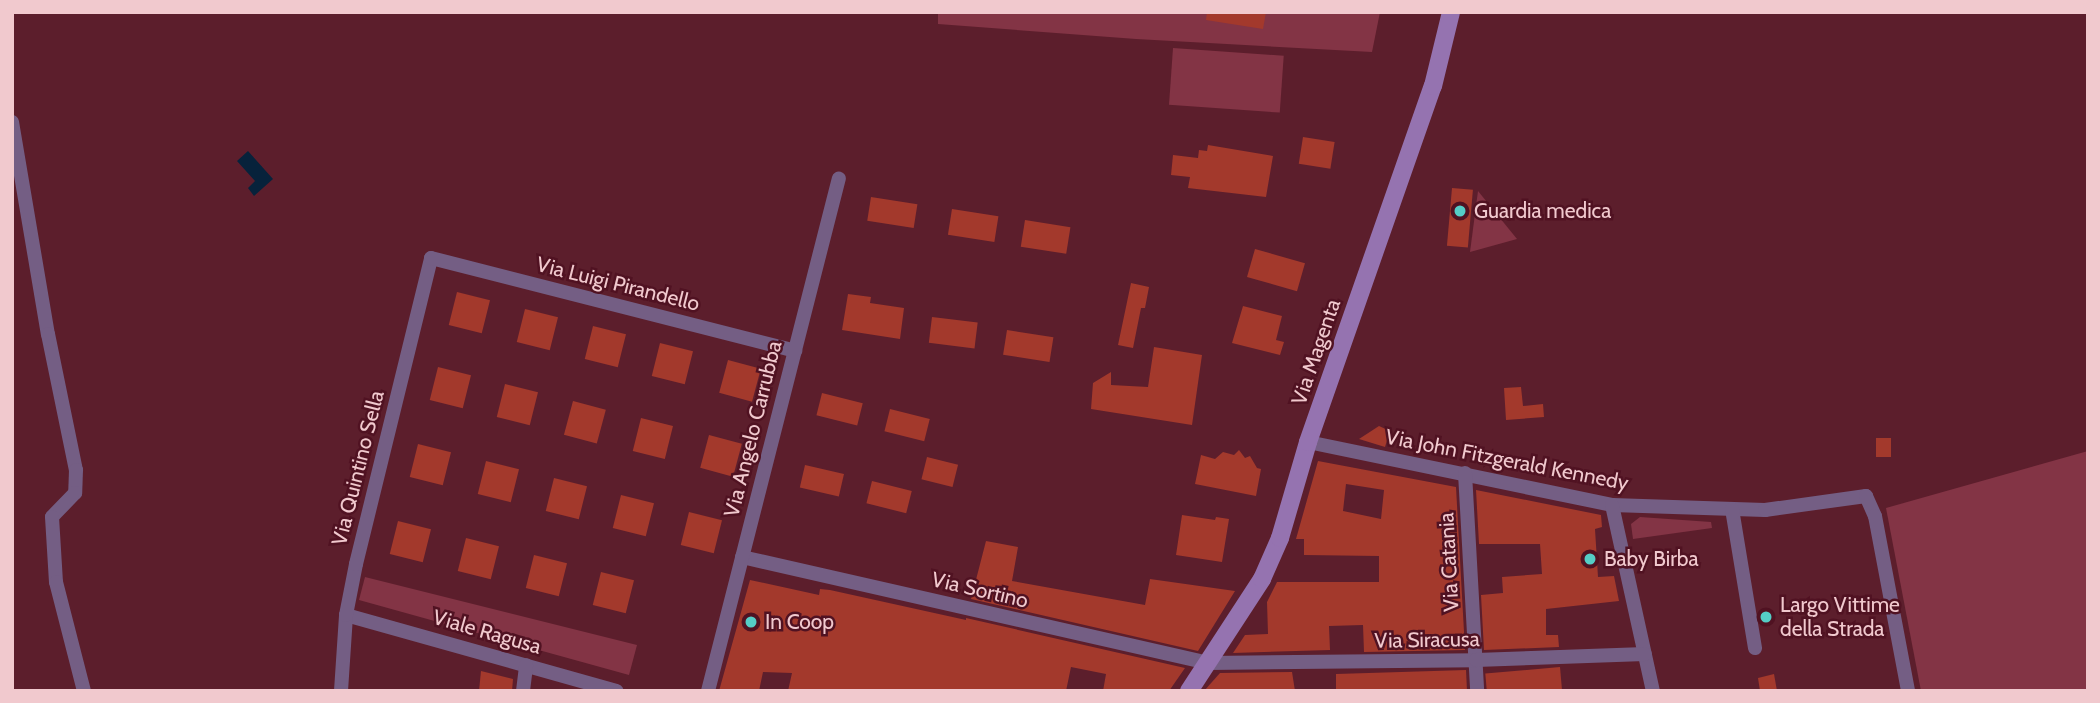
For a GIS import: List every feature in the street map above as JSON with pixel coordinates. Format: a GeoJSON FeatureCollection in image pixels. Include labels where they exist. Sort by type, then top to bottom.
{"type":"FeatureCollection","features":[{"type":"Feature","properties":{"kind":"street","name":"Via Magenta"},"geometry":{"type":"LineString","coordinates":[[1189,691],[1262,579],[1275,548],[1308,442],[1433,86],[1451,12]]}},
{"type":"Feature","properties":{"kind":"street"},"geometry":{"type":"LineString","coordinates":[[12,122],[48,334],[76,470],[75,493],[52,517],[56,582],[84,691]]}},
{"type":"Feature","properties":{"kind":"street","name":"Via Angelo Carrubba"},"geometry":{"type":"LineString","coordinates":[[708,691],[839,178]]}},
{"type":"Feature","properties":{"kind":"street","name":"Via Luigi Pirandello"},"geometry":{"type":"LineString","coordinates":[[431,258],[795,351]]}},
{"type":"Feature","properties":{"kind":"street","name":"Via Quintino Sella"},"geometry":{"type":"LineString","coordinates":[[341,691],[346,615],[431,258]]}},
{"type":"Feature","properties":{"kind":"street","name":"Via John Fitzgerald Kennedy"},"geometry":{"type":"LineString","coordinates":[[1308,442],[1612,505],[1765,510],[1866,496],[1875,516],[1908,691]]}},
{"type":"Feature","properties":{"kind":"street","name":"Via Catania"},"geometry":{"type":"LineString","coordinates":[[1465,473],[1477,691]]}},
{"type":"Feature","properties":{"kind":"street"},"geometry":{"type":"LineString","coordinates":[[1612,505],[1653,691]]}},
{"type":"Feature","properties":{"kind":"street"},"geometry":{"type":"LineString","coordinates":[[1732,509],[1755,648]]}},
{"type":"Feature","properties":{"kind":"street","name":"Via Sortino"},"geometry":{"type":"LineString","coordinates":[[742,557],[1209,663]]}},
{"type":"Feature","properties":{"kind":"street","name":"Viale Ragusa"},"geometry":{"type":"LineString","coordinates":[[346,615],[617,691]]}},
{"type":"Feature","properties":{"kind":"street","name":"Via Siracusa"},"geometry":{"type":"LineString","coordinates":[[1209,663],[1476,660],[1645,654]]}},
{"type":"Feature","properties":{"kind":"street"},"geometry":{"type":"LineString","coordinates":[[523,691],[526,665]]}},
{"type":"Feature","properties":{"kind":"shaded area"},"geometry":{"type":"Polygon","coordinates":[[[938,12],[1380,12],[1372,52],[1136,39],[938,24],[938,12]]]}},
{"type":"Feature","properties":{"kind":"shaded area"},"geometry":{"type":"Polygon","coordinates":[[[1173,48],[1284,56],[1280,113],[1169,105],[1173,48]]]}},
{"type":"Feature","properties":{"kind":"shaded area"},"geometry":{"type":"Polygon","coordinates":[[[1478,191],[1517,239],[1470,252],[1478,191]]]}},
{"type":"Feature","properties":{"kind":"shaded area"},"geometry":{"type":"Polygon","coordinates":[[[2088,451],[2088,691],[1921,691],[1886,508],[2088,451]]]}},
{"type":"Feature","properties":{"kind":"shaded area"},"geometry":{"type":"Polygon","coordinates":[[[1640,517],[1711,522],[1712,528],[1633,539],[1631,524],[1640,517]]]}},
{"type":"Feature","properties":{"kind":"shaded area"},"geometry":{"type":"Polygon","coordinates":[[[365,577],[637,645],[629,675],[359,600],[365,577]]]}},
{"type":"Feature","properties":{"kind":"water"},"geometry":{"type":"Polygon","coordinates":[[[248,151],[273,179],[254,196],[248,188],[255,181],[237,161],[248,151]]]}},
{"type":"Feature","properties":{"kind":"building"},"geometry":{"type":"Polygon","coordinates":[[[1207,12],[1266,12],[1263,29],[1206,20],[1207,12]]]}},
{"type":"Feature","properties":{"kind":"building"},"geometry":{"type":"Polygon","coordinates":[[[1303,137],[1335,142],[1330,169],[1299,164],[1303,137]]]}},
{"type":"Feature","properties":{"kind":"building"},"geometry":{"type":"Polygon","coordinates":[[[1208,145],[1273,156],[1266,197],[1188,188],[1190,177],[1171,175],[1173,155],[1198,158],[1199,150],[1207,151],[1208,145]]]}},
{"type":"Feature","properties":{"kind":"building","name":"Guardia medica"},"geometry":{"type":"Polygon","coordinates":[[[1452,188],[1473,190],[1468,248],[1447,246],[1452,188]]]}},
{"type":"Feature","properties":{"kind":"building"},"geometry":{"type":"Polygon","coordinates":[[[871,197],[917,204],[914,228],[867,221],[871,197]]]}},
{"type":"Feature","properties":{"kind":"building"},"geometry":{"type":"Polygon","coordinates":[[[952,209],[998,216],[994,242],[948,235],[952,209]]]}},
{"type":"Feature","properties":{"kind":"building"},"geometry":{"type":"Polygon","coordinates":[[[1025,220],[1070,227],[1066,254],[1021,247],[1025,220]]]}},
{"type":"Feature","properties":{"kind":"building"},"geometry":{"type":"Polygon","coordinates":[[[1255,249],[1305,263],[1297,291],[1247,277],[1255,249]]]}},
{"type":"Feature","properties":{"kind":"building"},"geometry":{"type":"Polygon","coordinates":[[[1131,283],[1149,287],[1145,308],[1141,308],[1133,348],[1118,345],[1131,283]]]}},
{"type":"Feature","properties":{"kind":"building"},"geometry":{"type":"Polygon","coordinates":[[[457,292],[490,300],[482,333],[449,325],[457,292]]]}},
{"type":"Feature","properties":{"kind":"building"},"geometry":{"type":"Polygon","coordinates":[[[848,294],[871,297],[870,303],[904,308],[900,339],[842,330],[848,294]]]}},
{"type":"Feature","properties":{"kind":"building"},"geometry":{"type":"Polygon","coordinates":[[[1243,306],[1282,316],[1276,340],[1284,342],[1280,355],[1232,343],[1243,306]]]}},
{"type":"Feature","properties":{"kind":"building"},"geometry":{"type":"Polygon","coordinates":[[[525,309],[558,317],[550,350],[517,342],[525,309]]]}},
{"type":"Feature","properties":{"kind":"building"},"geometry":{"type":"Polygon","coordinates":[[[932,317],[978,323],[974,348],[929,343],[932,317]]]}},
{"type":"Feature","properties":{"kind":"building"},"geometry":{"type":"Polygon","coordinates":[[[593,326],[626,334],[618,367],[585,359],[593,326]]]}},
{"type":"Feature","properties":{"kind":"building"},"geometry":{"type":"Polygon","coordinates":[[[1007,330],[1053,337],[1050,362],[1003,355],[1007,330]]]}},
{"type":"Feature","properties":{"kind":"building"},"geometry":{"type":"Polygon","coordinates":[[[660,343],[693,351],[685,384],[652,376],[660,343]]]}},
{"type":"Feature","properties":{"kind":"building"},"geometry":{"type":"Polygon","coordinates":[[[1154,347],[1202,355],[1192,425],[1091,409],[1093,383],[1111,372],[1111,385],[1148,387],[1154,347]]]}},
{"type":"Feature","properties":{"kind":"building"},"geometry":{"type":"Polygon","coordinates":[[[728,360],[761,369],[752,402],[719,393],[728,360]]]}},
{"type":"Feature","properties":{"kind":"building"},"geometry":{"type":"Polygon","coordinates":[[[438,367],[471,375],[463,408],[430,400],[438,367]]]}},
{"type":"Feature","properties":{"kind":"building"},"geometry":{"type":"Polygon","coordinates":[[[505,384],[538,392],[530,425],[497,417],[505,384]]]}},
{"type":"Feature","properties":{"kind":"building"},"geometry":{"type":"Polygon","coordinates":[[[1521,387],[1523,406],[1543,404],[1544,417],[1506,420],[1504,388],[1521,387]]]}},
{"type":"Feature","properties":{"kind":"building"},"geometry":{"type":"Polygon","coordinates":[[[822,393],[863,403],[857,425],[816,415],[822,393]]]}},
{"type":"Feature","properties":{"kind":"building"},"geometry":{"type":"Polygon","coordinates":[[[573,401],[606,410],[597,444],[564,435],[573,401]]]}},
{"type":"Feature","properties":{"kind":"building"},"geometry":{"type":"Polygon","coordinates":[[[890,409],[930,419],[924,441],[884,431],[890,409]]]}},
{"type":"Feature","properties":{"kind":"building"},"geometry":{"type":"Polygon","coordinates":[[[641,418],[673,426],[665,459],[633,451],[641,418]]]}},
{"type":"Feature","properties":{"kind":"building"},"geometry":{"type":"Polygon","coordinates":[[[1379,426],[1390,431],[1385,447],[1359,439],[1379,426]]]}},
{"type":"Feature","properties":{"kind":"building"},"geometry":{"type":"Polygon","coordinates":[[[709,435],[742,444],[733,477],[700,468],[709,435]]]}},
{"type":"Feature","properties":{"kind":"building"},"geometry":{"type":"Polygon","coordinates":[[[1876,438],[1891,438],[1891,457],[1876,457],[1876,438]]]}},
{"type":"Feature","properties":{"kind":"building"},"geometry":{"type":"Polygon","coordinates":[[[418,444],[451,452],[443,485],[410,477],[418,444]]]}},
{"type":"Feature","properties":{"kind":"building"},"geometry":{"type":"Polygon","coordinates":[[[1239,450],[1245,458],[1250,456],[1257,468],[1261,469],[1256,496],[1195,484],[1201,455],[1215,459],[1223,452],[1234,455],[1239,450]]]}},
{"type":"Feature","properties":{"kind":"building"},"geometry":{"type":"Polygon","coordinates":[[[927,457],[958,465],[952,487],[921,479],[927,457]]]}},
{"type":"Feature","properties":{"kind":"building"},"geometry":{"type":"Polygon","coordinates":[[[486,461],[519,469],[511,502],[478,494],[486,461]]]}},
{"type":"Feature","properties":{"kind":"building"},"geometry":{"type":"Polygon","coordinates":[[[1318,461],[1456,487],[1465,650],[1364,652],[1363,625],[1329,626],[1330,650],[1233,653],[1245,635],[1268,634],[1267,602],[1277,582],[1379,582],[1379,556],[1304,555],[1304,539],[1296,539],[1318,461]],[[1346,484],[1343,511],[1381,519],[1384,490],[1346,484]]]}},
{"type":"Feature","properties":{"kind":"building"},"geometry":{"type":"Polygon","coordinates":[[[805,465],[844,474],[839,496],[800,487],[805,465]]]}},
{"type":"Feature","properties":{"kind":"building"},"geometry":{"type":"Polygon","coordinates":[[[554,478],[587,486],[579,519],[546,511],[554,478]]]}},
{"type":"Feature","properties":{"kind":"building"},"geometry":{"type":"Polygon","coordinates":[[[872,481],[912,491],[906,513],[866,503],[872,481]]]}},
{"type":"Feature","properties":{"kind":"building"},"geometry":{"type":"Polygon","coordinates":[[[1476,490],[1601,515],[1602,527],[1595,529],[1598,577],[1614,576],[1619,601],[1546,609],[1546,635],[1558,635],[1559,647],[1484,650],[1481,595],[1503,593],[1502,577],[1542,574],[1540,544],[1479,544],[1476,490]]]}},
{"type":"Feature","properties":{"kind":"building"},"geometry":{"type":"Polygon","coordinates":[[[621,495],[654,503],[646,536],[613,528],[621,495]]]}},
{"type":"Feature","properties":{"kind":"building"},"geometry":{"type":"Polygon","coordinates":[[[689,512],[722,520],[714,553],[681,545],[689,512]]]}},
{"type":"Feature","properties":{"kind":"building"},"geometry":{"type":"Polygon","coordinates":[[[1182,515],[1215,520],[1216,517],[1229,519],[1222,562],[1176,555],[1182,515]]]}},
{"type":"Feature","properties":{"kind":"building"},"geometry":{"type":"Polygon","coordinates":[[[398,521],[431,529],[423,562],[390,554],[398,521]]]}},
{"type":"Feature","properties":{"kind":"building"},"geometry":{"type":"Polygon","coordinates":[[[466,538],[499,546],[491,579],[458,571],[466,538]]]}},
{"type":"Feature","properties":{"kind":"building"},"geometry":{"type":"Polygon","coordinates":[[[986,541],[1018,547],[1012,581],[1145,605],[1150,579],[1235,591],[1198,651],[971,599],[986,541]]]}},
{"type":"Feature","properties":{"kind":"building"},"geometry":{"type":"Polygon","coordinates":[[[534,555],[567,563],[559,596],[526,588],[534,555]]]}},
{"type":"Feature","properties":{"kind":"building"},"geometry":{"type":"Polygon","coordinates":[[[601,572],[634,580],[626,613],[593,605],[601,572]]]}},
{"type":"Feature","properties":{"kind":"building"},"geometry":{"type":"Polygon","coordinates":[[[750,580],[819,595],[820,589],[830,590],[1185,668],[1169,691],[1103,691],[1106,674],[1071,667],[1066,691],[788,691],[792,673],[763,672],[759,691],[719,691],[750,580]]]}},
{"type":"Feature","properties":{"kind":"building"},"geometry":{"type":"Polygon","coordinates":[[[1560,667],[1562,691],[1487,691],[1485,674],[1560,667]]]}},
{"type":"Feature","properties":{"kind":"building"},"geometry":{"type":"Polygon","coordinates":[[[1466,670],[1467,691],[1336,691],[1336,674],[1466,670]]]}},
{"type":"Feature","properties":{"kind":"building"},"geometry":{"type":"Polygon","coordinates":[[[481,671],[513,679],[512,691],[479,691],[481,671]]]}},
{"type":"Feature","properties":{"kind":"building"},"geometry":{"type":"Polygon","coordinates":[[[1292,672],[1295,691],[1204,691],[1220,673],[1292,672]]]}},
{"type":"Feature","properties":{"kind":"building"},"geometry":{"type":"Polygon","coordinates":[[[1774,674],[1777,691],[1760,691],[1758,678],[1774,674]]]}},
{"type":"Feature","properties":{"kind":"place","name":"Guardia medica"},"geometry":{"type":"Point","coordinates":[1460,211]}},
{"type":"Feature","properties":{"kind":"place","name":"Baby Birba"},"geometry":{"type":"Point","coordinates":[1590,559]}},
{"type":"Feature","properties":{"kind":"place","name":"Largo Vittime della Strada"},"geometry":{"type":"Point","coordinates":[1766,617]}},
{"type":"Feature","properties":{"kind":"place","name":"In Coop"},"geometry":{"type":"Point","coordinates":[751,622]}}]}
